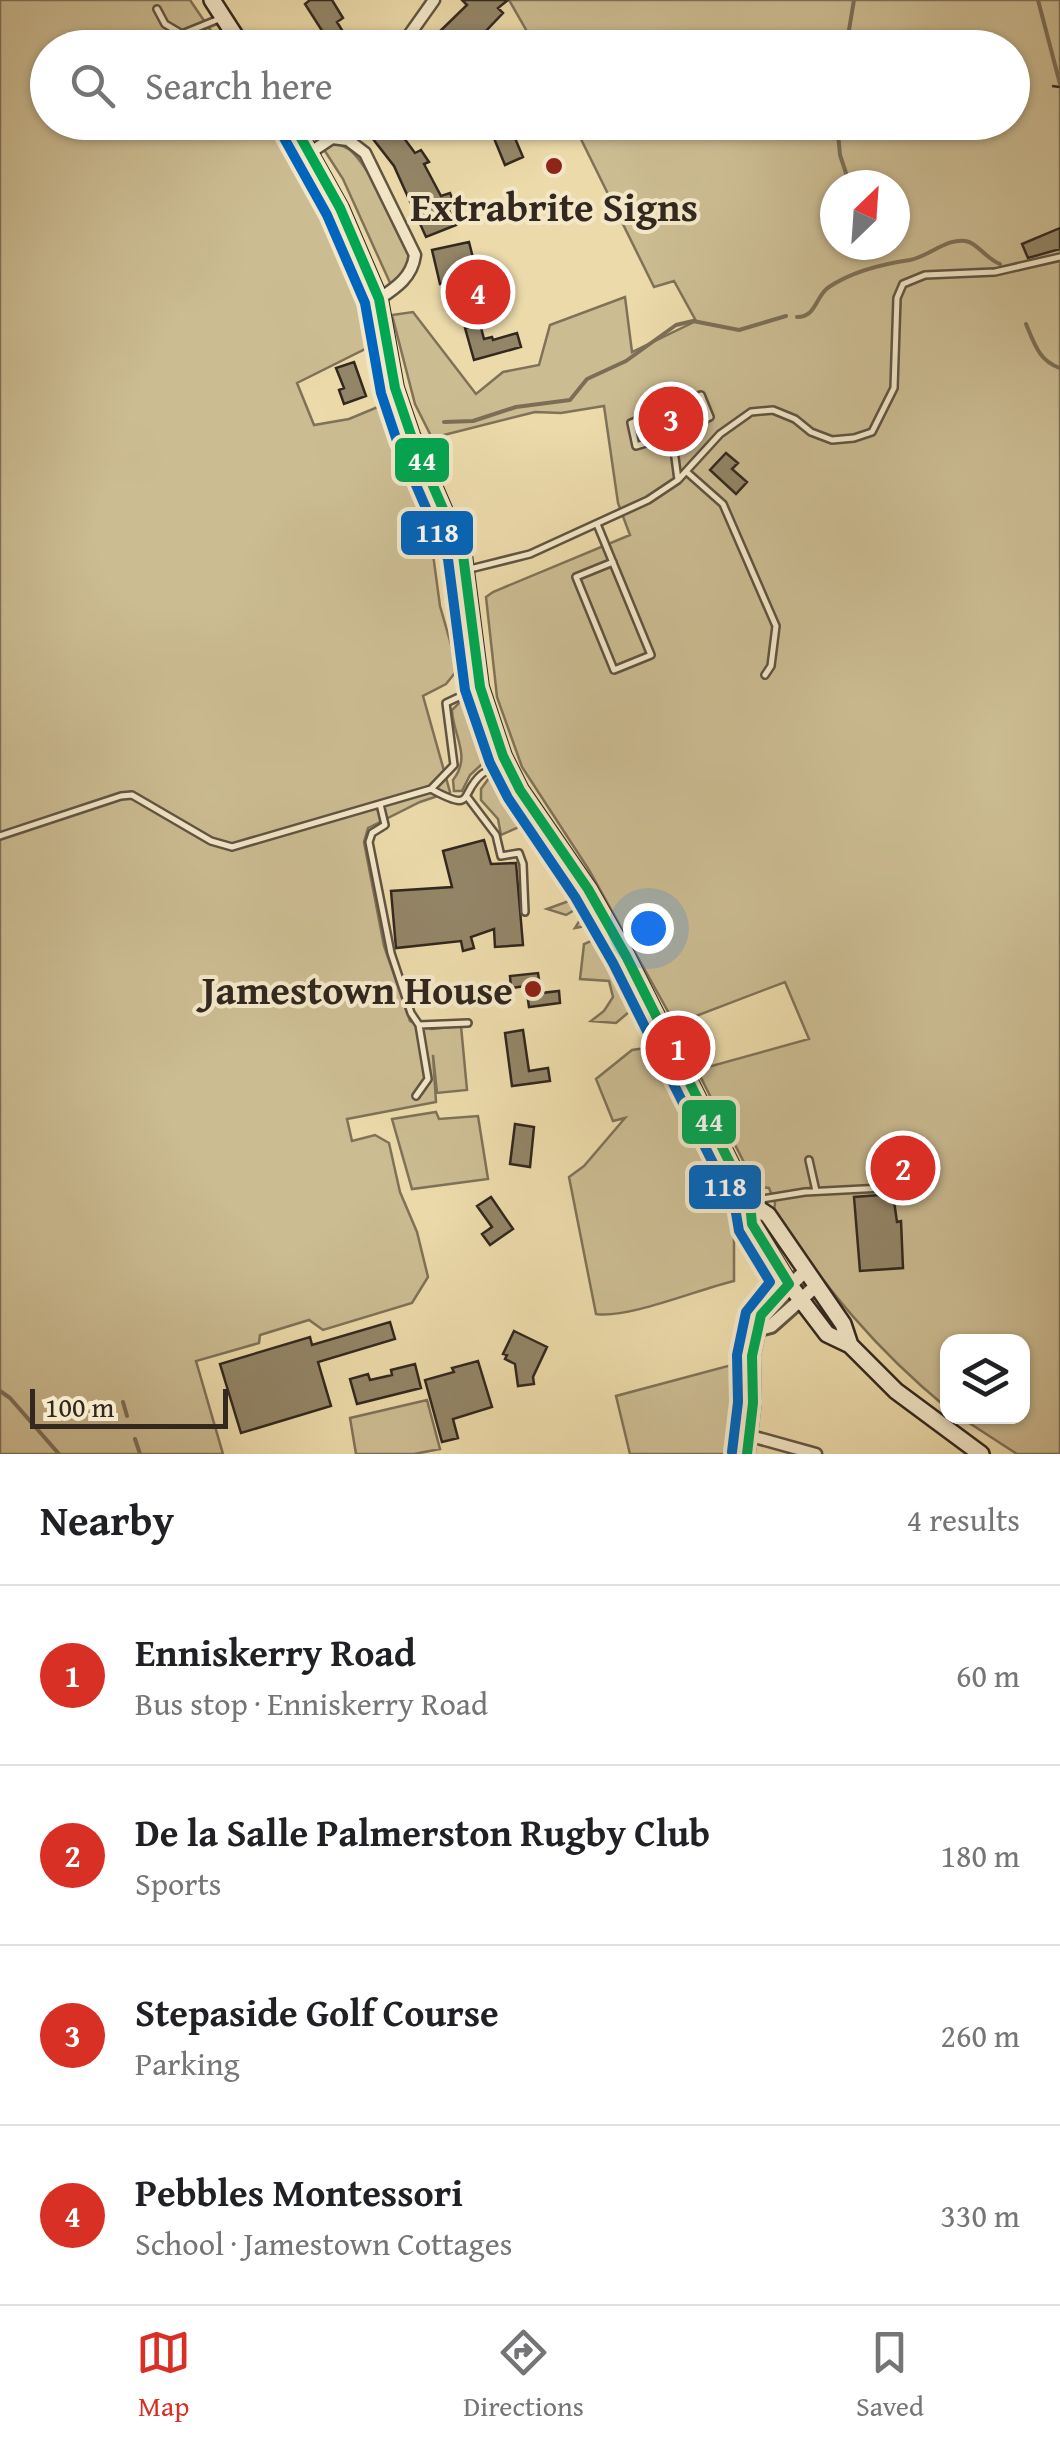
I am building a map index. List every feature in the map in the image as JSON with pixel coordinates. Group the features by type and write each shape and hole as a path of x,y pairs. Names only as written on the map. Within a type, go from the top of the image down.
{"main road":[{"path":"212,0 231,30"},
{"path":"304,140 370,270 380,299 395,388 467,570 480,686 520,790 588,889 626,956 750,1203 752,1224 789,1284 828,1334 850,1345 896,1391 981,1454"},
{"path":"750,1203 768,1215 843,1324 850,1345"}],"street":[{"path":"413,30 434,0"},
{"path":"311,152 329,140"},
{"path":"348,140 365,154 414,255 413,268 380,299"},
{"path":"747,1454 751,1436 752,1356 761,1315 806,1270"},
{"path":"759,1330 771,1326 816,1286"},
{"path":"751,1436 816,1454"}],"lane":[{"path":"157,10 165,24 175,30"},
{"path":"192,30 223,18"},
{"path":"467,570 530,554 648,500 678,480 720,434 752,412 773,410 832,440 872,432 894,388 897,298 904,284 926,274 995,272 1060,257"},
{"path":"700,395 710,418 672,435 639,447 629,426 700,395"},
{"path":"672,435 678,480"},
{"path":"687,472 727,510 776,626 771,666 765,675"},
{"path":"597,524 614,562 651,655 614,670 576,577 614,562"},
{"path":"0,836 132,795 211,841 232,846 431,789 454,765 446,703 480,686"},
{"path":"468,798 482,774 507,763"},
{"path":"431,789 455,800 468,798"},
{"path":"468,798 496,834 501,856 519,853 525,912"},
{"path":"380,804 385,825 372,833 369,842 391,953 411,1013 419,1025 428,1079 416,1096"},
{"path":"419,1025 468,1024"},
{"path":"810,1160 816,1191"},
{"path":"750,1203 816,1191 902,1186"}],"path":[{"path":"1052,86 1060,86"},
{"path":"902,1186 923,1186"}],"shaded area":[{"path":"0,0 190,0 210,30 30,30 30,140 284,140 363,293 377,343 297,383 314,425 349,419 385,404 430,532 440,606 458,669 446,684 423,696 450,792 368,828 364,842 384,946 410,1021 431,1029 461,1026 467,1090 437,1093 433,1055 436,1102 347,1119 352,1141 375,1135 389,1143 400,1192 417,1232 428,1277 412,1303 323,1330 309,1320 260,1335 259,1343 196,1361 223,1454 0,1454"},
{"path":"509,0 1060,0 1060,1454 1017,1454 971,1424 1030,1424 1030,1334 940,1334 940,1402 896,1363 833,1293 774,1213 769,1188 754,1182 697,1070 809,1039 785,982 675,1024 589,870 522,767 497,697 486,597 630,535 618,503 604,406 561,413 535,412 432,438 415,404 392,315 413,312 476,394 503,372 539,365 550,325 625,297 632,352 696,321 674,281 654,287 581,140 1030,140 1030,30 526,30"},
{"path":"336,143 350,150 366,170 403,237 409,265 391,285 343,179 323,148"},
{"path":"476,696 494,753 470,775 462,791 454,791 453,780 461,754 452,710 462,700"},
{"path":"489,778 508,788 528,823 501,835 498,819 481,800 481,789"},
{"path":"577,898 652,1032 629,1012 616,1023 591,1021 613,997 609,981 580,979 584,944 598,938 591,925 575,928 582,917 578,908 566,915 547,909"},
{"path":"659,1046 729,1191 734,1225 734,1281 644,1308 596,1314 569,1177 584,1166 625,1118 613,1121 596,1079 632,1050"},
{"path":"436,1112 439,1119 478,1116 488,1179 412,1189 392,1119"},
{"path":"739,1363 741,1409 734,1454 630,1454 616,1396"},
{"path":"427,1400 440,1449 414,1454 356,1454 350,1418"}],"building":[{"path":"310,0 332,0 343,18 337,22 342,30 322,30 305,4"},
{"path":"462,0 508,0 498,8 503,13 487,30 441,30 467,5"},
{"path":"374,140 405,140 415,153 421,150 441,196 450,193 455,205 448,208 456,225 426,237 394,166"},
{"path":"495,140 516,140 523,157 505,165"},
{"path":"1060,228 1060,249 1028,258 1022,244"},
{"path":"469,242 473,258 465,260 469,276 440,284 432,250"},
{"path":"467,280 494,286 496,307 462,300"},
{"path":"480,324 484,339 517,333 521,347 474,360 465,328"},
{"path":"354,362 366,396 344,404 339,390 344,388 336,368"},
{"path":"726,453 738,463 732,469 747,482 736,494 710,470"},
{"path":"484,840 491,864 516,863 523,945 495,947 494,929 471,937 474,948 463,951 461,941 396,948 391,891 452,887 443,851"},
{"name":"Jamestown House","path":"538,973 541,993 559,991 560,1003 529,1007 526,986 511,988 510,976"},
{"path":"523,1030 529,1071 548,1068 550,1081 512,1086 505,1033"},
{"path":"515,1124 534,1127 530,1167 510,1164"},
{"path":"893,1194 897,1222 901,1221 903,1268 860,1271 854,1197"},
{"path":"491,1197 513,1229 490,1245 482,1234 492,1227 477,1206"},
{"path":"390,1322 395,1339 318,1362 331,1406 241,1433 220,1364 310,1337 312,1345"},
{"path":"514,1331 547,1347 533,1377 534,1384 518,1386 515,1364 503,1354"},
{"path":"478,1361 492,1407 453,1419 458,1438 442,1442 425,1380"},
{"path":"415,1364 421,1388 357,1404 350,1379 368,1374 370,1380 392,1375 391,1370"}],"waterway":[{"path":"849,30 854,0"},
{"path":"1038,0 1060,84"},
{"path":"839,140 845,170"},
{"path":"797,317 808,314 824,291 848,277 917,258 954,241 972,244 1000,264"},
{"path":"444,422 473,421 516,407 570,400 587,379 626,361 676,325 693,321 739,330 786,316"},
{"path":"1026,324 1042,356 1060,368"},
{"path":"0,1391 59,1454"},
{"path":"123,1402 127,1416"},
{"path":"135,1439 140,1454"}],"transit line":[{"name":"118","path":"285,140 327,215 365,303 381,393 397,441 448,559 465,690 490,763 508,798 575,897 613,963 735,1207 739,1231 770,1282 746,1312 737,1355 738,1402 732,1452"},
{"name":"44","path":"302,140 340,208 379,299 395,388 463,555 480,687 503,756 520,790 588,889 626,956 750,1203 752,1224 789,1284 761,1315 752,1356 753,1403 747,1454"}],"place":[{"name":"Extrabrite Signs","path":"554,166"},
{"name":"Pebbles Montessori","path":"478,292"},
{"name":"Stepaside Golf Course","path":"671,419"},
{"name":"Jamestown House","path":"533,989"},
{"name":"Enniskerry Road","path":"678,1048"},
{"name":"De la Salle Palmerston Rugby Club","path":"903,1168"}]}
